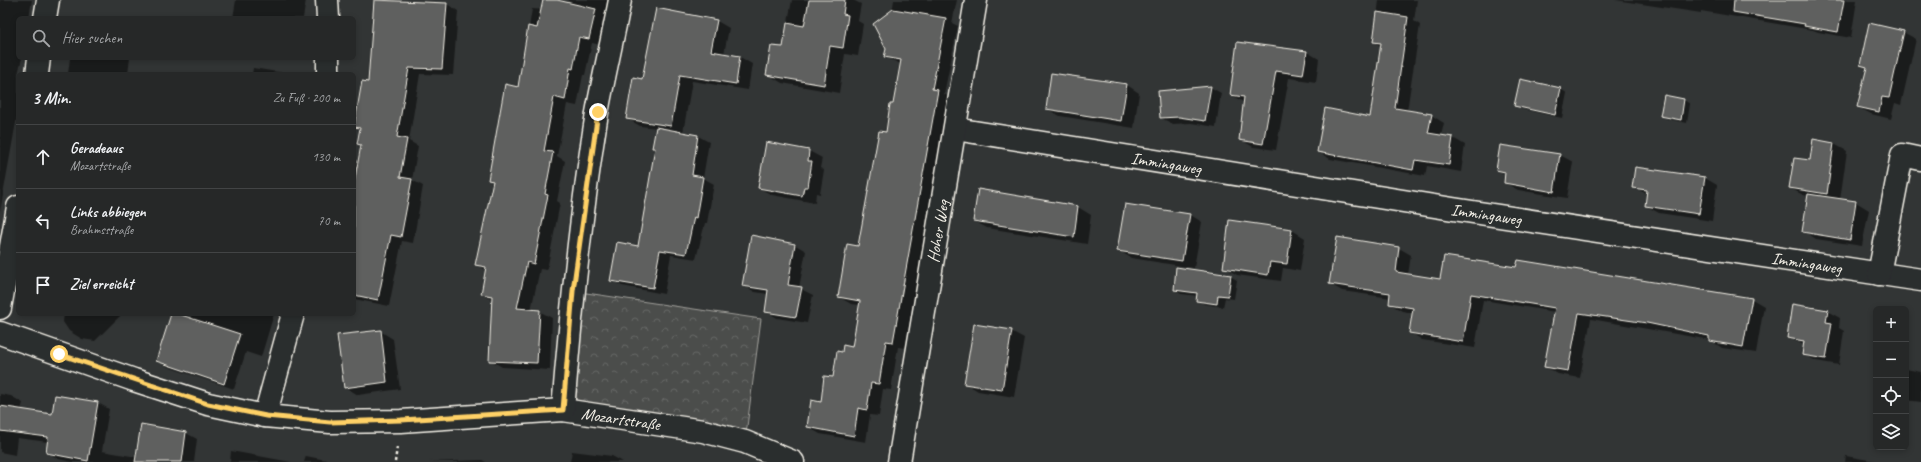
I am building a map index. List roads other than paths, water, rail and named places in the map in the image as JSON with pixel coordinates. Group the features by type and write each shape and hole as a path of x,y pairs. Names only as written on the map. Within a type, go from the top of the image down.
{"street":[{"path":"45,16 48,0"},
{"path":"327,0 328,16"},
{"path":"563,410 573,291 584,201 598,112 620,0"},
{"name":"Hoher Weg","path":"899,462 976,0"},
{"path":"37,72 39,60"},
{"path":"328,60 328,72"},
{"name":"Immingaweg","path":"955,129 1453,209 1921,280"},
{"path":"1879,274 1902,155 1921,159"},
{"path":"0,308 16,218"},
{"path":"266,416 292,316"},
{"name":"Mozartstraße","path":"0,333 208,404 266,416 330,422 393,421 563,410 703,431 745,442 793,462"}]}
